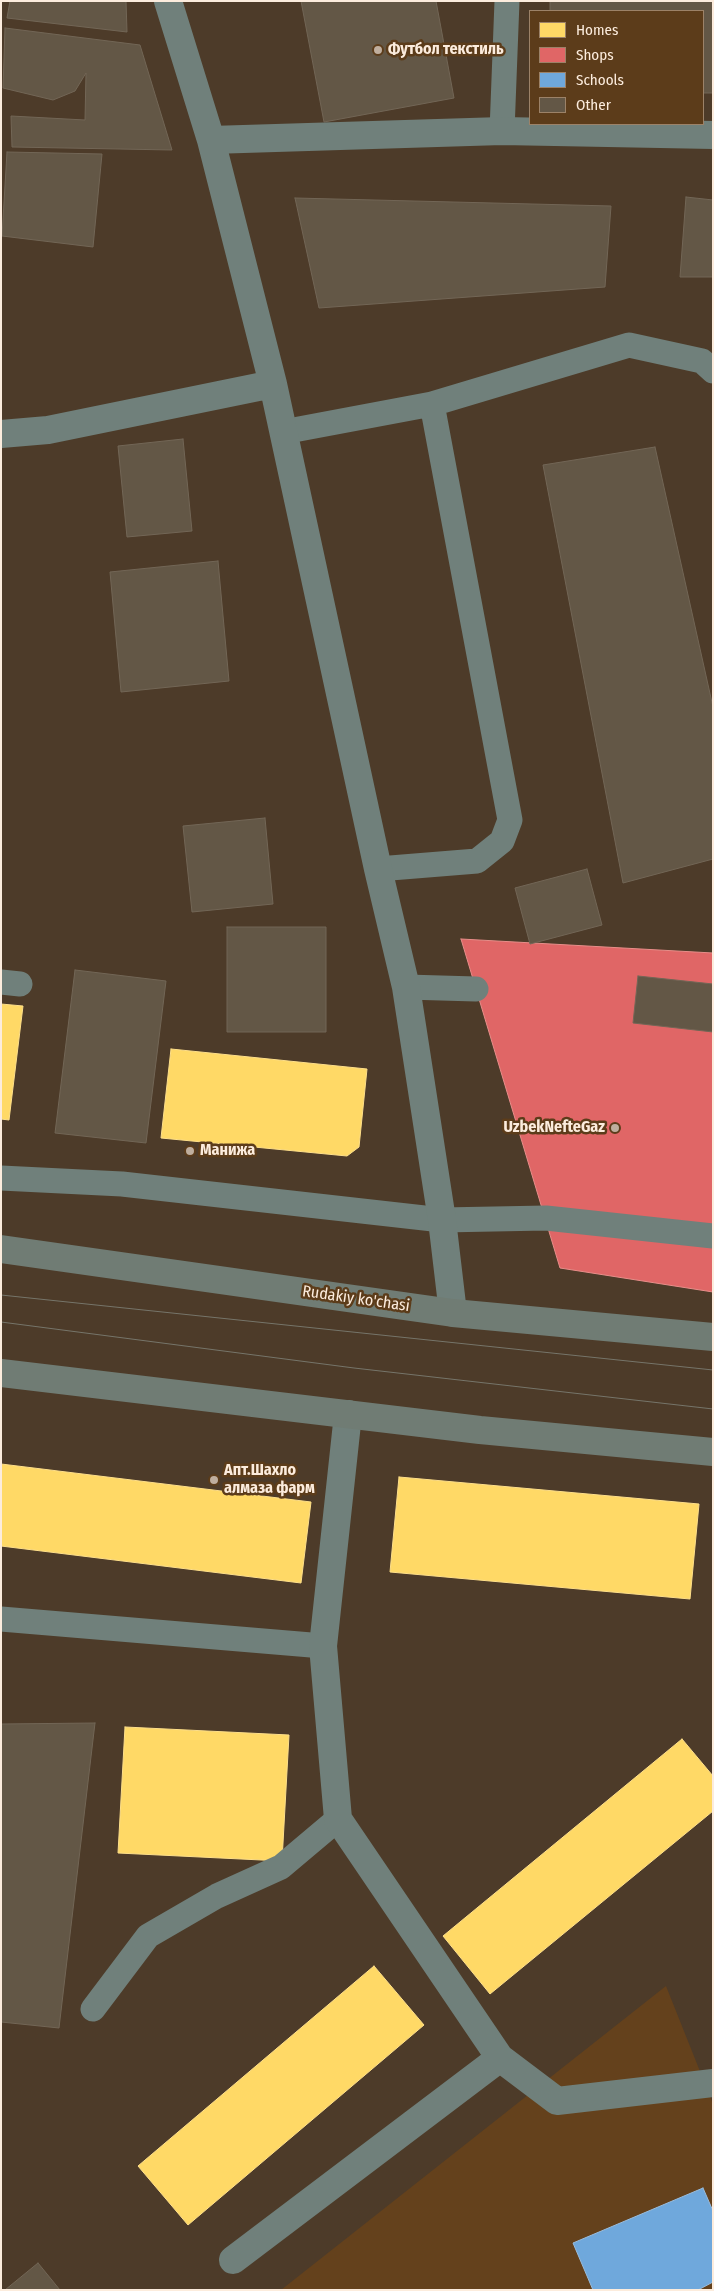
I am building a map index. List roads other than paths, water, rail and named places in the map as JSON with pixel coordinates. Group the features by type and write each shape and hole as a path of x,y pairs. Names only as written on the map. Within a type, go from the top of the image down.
{"main road":[{"name":"Rudakiy ko'chasi","path":"1,1249 454,1313 713,1337"},
{"path":"1,1373 480,1430 713,1452"}],"street":[{"path":"168,1 211,140 273,384 378,870 406,987 442,1220 454,1313"},
{"path":"211,140 502,131 713,135"},
{"path":"1,434 48,430 273,384"},
{"path":"348,1414 323,1646 338,1819 500,2058 558,2101 713,2082"},
{"path":"233,2260 500,2058"}],"lane":[{"path":"502,131 507,1"},
{"path":"283,432 432,404 629,345 702,361 713,371"},
{"path":"378,870 477,861 502,841 510,820 432,404"},
{"path":"406,987 476,989"},
{"path":"1,1178 122,1184 442,1220 546,1218 713,1236"},
{"path":"1,1619 323,1646"},
{"path":"93,2009 148,1936 217,1896 281,1867 338,1819"}],"tram line":[{"path":"1,1295 713,1370"},
{"path":"1,1322 354,1368 713,1409"}],"place":[{"name":"Футбол текстиль","path":"378,50"},
{"name":"UzbekNefteGaz","path":"615,1128"},
{"name":"Манижа","path":"190,1151"},
{"name":"Апт.Шахло алмаза фарм","path":"214,1480"}]}
